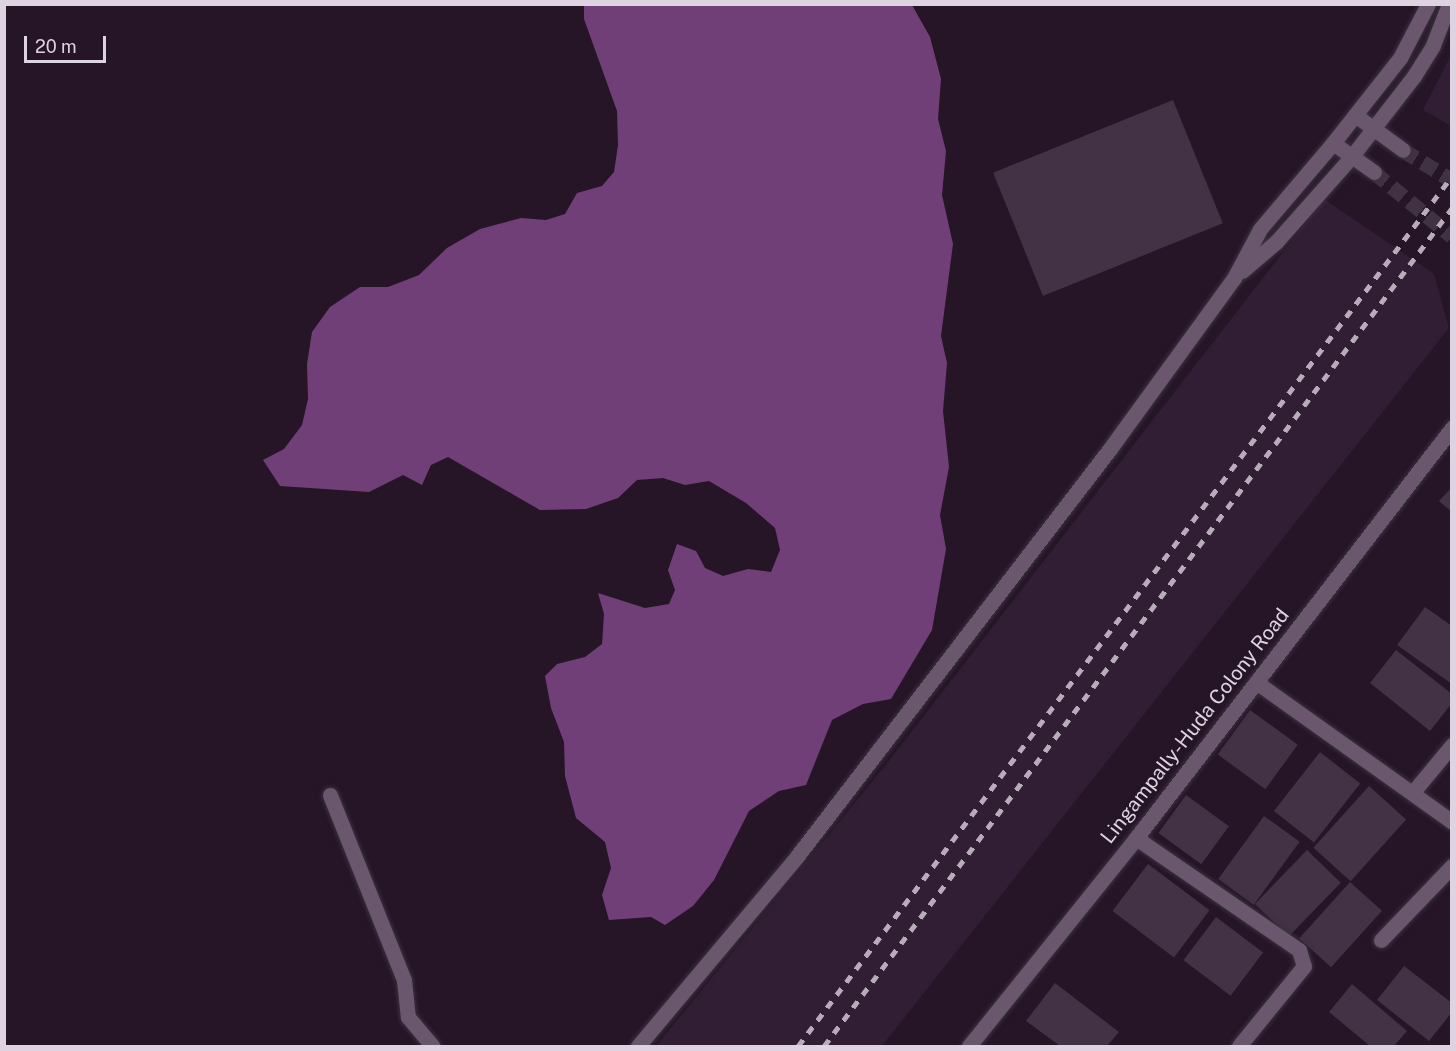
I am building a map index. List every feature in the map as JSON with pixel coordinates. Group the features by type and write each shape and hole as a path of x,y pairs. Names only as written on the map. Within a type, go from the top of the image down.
{"street":[{"path":"638,1047 798,855 1109,450 1234,278 1260,229 1333,143 1400,58 1428,4"},
{"path":"1234,278 1276,242 1375,129 1433,45 1449,4"},
{"path":"1355,115 1402,150"},
{"path":"1333,143 1374,172"},
{"name":"Lingampally-Huda Colony Road","path":"969,1047 1136,838 1452,428"},
{"path":"1256,682 1452,822"},
{"path":"1413,792 1452,745"},
{"path":"330,795 404,980 408,1017 432,1047"},
{"path":"1136,838 1299,951 1304,966 1239,1047"},
{"path":"1381,940 1452,866"}],"shaded area":[{"path":"584,5 912,5 930,37 941,79 938,119 946,151 942,195 953,244 941,336 947,363 943,411 949,467 940,515 946,549 932,630 891,699 863,704 832,720 806,785 779,791 749,811 714,880 693,906 665,925 651,917 609,920 602,895 611,868 605,842 576,818 565,776 564,742 551,708 545,676 557,664 585,657 602,644 604,614 598,593 645,608 669,604 675,590 668,570 677,544 696,551 705,568 723,576 748,569 771,572 780,550 775,528 746,503 709,481 685,485 663,478 637,480 618,498 586,509 540,510 448,457 431,465 422,485 403,475 369,492 280,486 263,460 284,449 302,425 308,399 307,364 312,332 330,307 360,287 388,287 419,275 447,248 480,229 521,218 546,220 565,214 577,193 602,186 614,172 618,145 617,111 584,19"},
{"path":"1451,55 1451,126 1423,110"},
{"path":"1324,199 1434,274 1449,328 882,1046 656,1046 884,767"}],"building":[{"path":"1173,100 1223,223 1043,296 993,173"},
{"path":"1452,487 1452,512 1439,501"},
{"path":"1425,607 1452,626 1452,684 1397,645"},
{"path":"1396,650 1452,694 1452,703 1430,731 1370,683"},
{"path":"1250,710 1298,745 1265,789 1218,754"},
{"path":"1320,752 1360,783 1314,842 1274,811"},
{"path":"1369,786 1406,819 1351,881 1313,848"},
{"path":"1186,795 1229,826 1201,864 1158,833"},
{"path":"1264,816 1300,842 1254,905 1218,879"},
{"path":"1307,850 1341,883 1289,937 1255,904"},
{"path":"1148,864 1209,910 1174,957 1112,911"},
{"path":"1350,882 1382,911 1331,967 1299,938"},
{"path":"1216,917 1263,953 1231,996 1184,960"},
{"path":"1404,966 1452,1003 1452,1012 1429,1041 1377,1000"},
{"path":"1055,983 1119,1032 1107,1046 1060,1046 1026,1021"},
{"path":"1352,984 1407,1031 1394,1046 1370,1046 1329,1012"}],"tunnel":[{"path":"1403,150 1452,180"},
{"path":"1374,172 1452,236"}],"railway":[{"path":"798,1046 1452,176"},
{"path":"824,1046 1452,208"}]}
